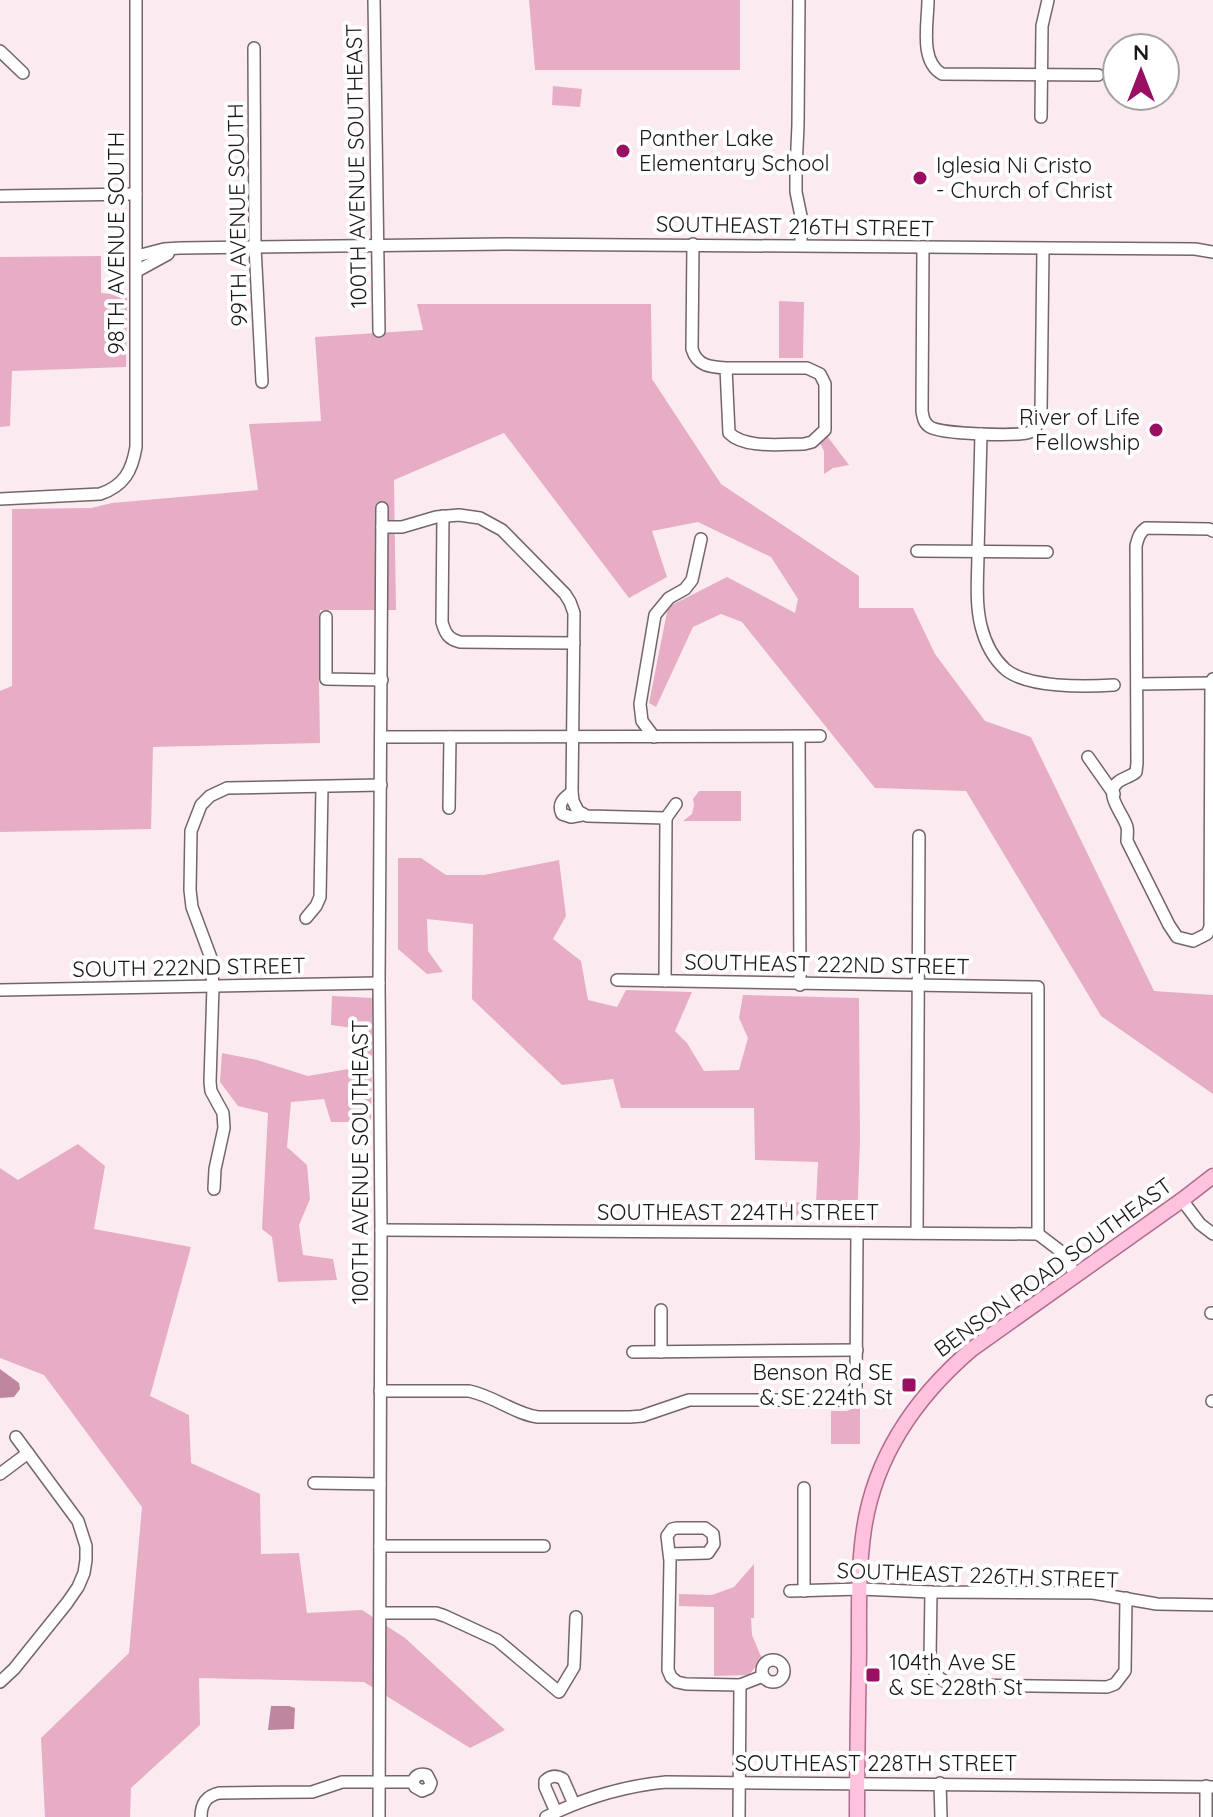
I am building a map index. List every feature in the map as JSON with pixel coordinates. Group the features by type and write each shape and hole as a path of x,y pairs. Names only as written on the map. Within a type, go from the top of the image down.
{"main road":[{"name":"BENSON ROAD SOUTHEAST","path":"857,1817 860,1589 864,1527 870,1500 901,1428 946,1371 972,1349 1213,1176"}],"street":[{"name":"98TH AVENUE SOUTH","path":"0,499 100,494 112,490 121,482 135,458 136,0"},
{"name":"100TH AVENUE SOUTHEAST","path":"374,0 379,331"},
{"path":"799,0 796,192 801,216 801,245"},
{"path":"928,0 929,61 934,70 942,74 1098,75"},
{"path":"1041,117 1042,26 1048,0"},
{"name":"99TH AVENUE SOUTH","path":"254,48 255,247 262,382"},
{"path":"0,51 23,73"},
{"path":"0,196 136,194"},
{"path":"693,244 694,356 706,366 807,368 817,372 825,384 825,430 809,444 737,440 728,428 726,368"},
{"name":"SOUTHEAST 216TH STREET","path":"200,248 693,244 1195,249 1213,252"},
{"path":"923,247 923,420 930,427 946,433 981,434 1023,433 1036,427 1041,411 1043,249"},
{"path":"137,256 164,249 200,248"},
{"path":"137,271 167,254 200,248"},
{"path":"981,434 979,612 989,647 1006,670 1020,678 1048,683 1114,685"},
{"name":"100TH AVENUE SOUTHEAST","path":"379,1817 382,508"},
{"path":"382,527 402,527 459,515 496,525 570,602 574,613 572,792 579,811 666,818"},
{"path":"443,516 442,622 452,640 574,643"},
{"path":"1138,684 1212,681 1210,927 1207,934 1193,941 1177,937 1169,925 1127,841 1126,826 1114,801 1114,787 1117,782 1136,772 1136,546 1141,532 1146,528 1213,531"},
{"path":"654,737 642,721 640,704 655,615 669,598 685,589 692,580 701,539"},
{"path":"917,551 1047,552"},
{"path":"326,617 326,679 382,680"},
{"path":"381,737 820,736"},
{"path":"449,808 450,737"},
{"path":"799,737 800,985"},
{"path":"1088,757 1114,794"},
{"path":"214,1189 224,1128 223,1113 211,1091 210,1082 213,987 210,953 192,907 190,890 191,831 201,805 210,796 227,788 381,785"},
{"path":"306,918 320,897 322,787"},
{"path":"665,981 666,818 676,804"},
{"path":"917,1233 919,836"},
{"name":"SOUTHEAST 222ND STREET","path":"617,980 1038,987 1038,1234"},
{"name":"SOUTH 222ND STREET","path":"0,990 379,983"},
{"path":"1182,1200 1200,1224 1213,1234"},
{"name":"SOUTHEAST 224TH STREET","path":"381,1230 1038,1234"},
{"path":"380,1391 469,1391 525,1414 554,1417 642,1416 689,1400 839,1400 849,1396 856,1386 857,1233"},
{"path":"1038,1234 1059,1250 1076,1275"},
{"path":"661,1310 661,1352"},
{"path":"633,1352 857,1350"},
{"path":"0,1682 14,1669 72,1595 84,1573 86,1560 86,1546 78,1521 16,1437"},
{"path":"0,1474 28,1453"},
{"path":"314,1483 380,1484"},
{"path":"804,1488 804,1591"},
{"path":"380,1546 544,1546"},
{"path":"669,1554 668,1670 671,1677 686,1684 740,1685 763,1676"},
{"name":"SOUTHEAST 226TH STREET","path":"790,1591 860,1589 1093,1593 1157,1604 1213,1605"},
{"path":"931,1592 930,1658 943,1682 954,1685 1107,1687 1115,1684 1125,1671 1126,1598"},
{"path":"381,1613 436,1613 445,1616 497,1640 559,1692 574,1667 576,1617"},
{"path":"739,1817 740,1685"},
{"path":"551,1814 545,1787 549,1777 563,1779 574,1804"},
{"path":"201,1817 207,1798 219,1793 312,1792 337,1783 413,1782"},
{"name":"SOUTHEAST 228TH STREET","path":"551,1814 610,1792 639,1784 666,1782 1210,1786"},
{"path":"940,1783 941,1817"},
{"path":"1206,1817 1210,1786"}],"shaded area":[{"path":"529,0 740,0 740,70 535,70"},
{"path":"553,86 582,89 580,107 552,105"},
{"path":"101,256 101,293 127,295 126,367 12,371 10,426 0,427 0,257"},
{"path":"779,301 804,302 803,358 779,358"},
{"path":"417,304 651,304 652,379 721,484 859,576 859,608 913,608 935,654 985,721 1031,737 1154,991 1213,995 1213,1094 1101,1016 966,791 875,788 742,622 721,614 693,627 656,707 649,703 668,607 727,577 795,613 798,599 771,557 698,522 652,531 667,577 629,598 504,433 394,480 396,610 320,610 320,743 153,747 151,829 0,832 0,691 12,686 12,509 91,508 112,503 258,490 249,424 321,421 315,337 423,330"},
{"path":"827,436 849,465 833,468 824,474 824,451 820,443"},
{"path":"699,791 741,791 741,821 683,821 692,814 693,799"},
{"path":"398,858 421,858 446,875 484,875 559,860 566,916 553,939 581,961 588,1000 617,1007 626,990 692,992 675,1031 687,1043 704,1071 739,1070 748,1038 739,1018 743,995 859,998 857,1219 779,1216 779,1202 816,1203 818,1162 755,1160 754,1108 621,1108 613,1079 562,1085 472,999 473,924 427,919 428,951 443,972 427,974 398,949"},
{"path":"332,996 373,998 371,1122 331,1122 324,1099 291,1102 287,1147 307,1165 310,1199 299,1225 303,1255 333,1259 337,1280 278,1282 272,1237 262,1229 268,1113 238,1106 220,1082 222,1053 308,1076 354,1068 360,1029 331,1025"},
{"path":"78,1144 105,1166 94,1229 191,1247 150,1396 189,1415 191,1463 260,1494 261,1554 299,1553 307,1613 362,1610 405,1638 505,1730 470,1748 364,1682 199,1678 200,1725 131,1788 130,1817 45,1817 41,1738 129,1653 142,1507 44,1375 0,1358 0,1168 18,1180"},
{"path":"0,1369 19,1383 20,1389 14,1397 0,1398"},
{"path":"860,1406 860,1444 831,1444 831,1411 847,1411"},
{"path":"754,1564 752,1635 762,1659 749,1675 714,1676 714,1607 679,1606 679,1594 712,1595 734,1587"},
{"path":"271,1706 295,1708 294,1729 268,1730"}],"place":[{"name":"Panther Lake Elementary School","path":"623,151"},
{"name":"Iglesia Ni Cristo - Church of Christ","path":"920,178"},
{"name":"River of Life Fellowship","path":"1156,430"},
{"name":"Benson Rd SE & SE 224th St","path":"909,1385"},
{"name":"104th Ave SE & SE 228th St","path":"873,1675"}]}
